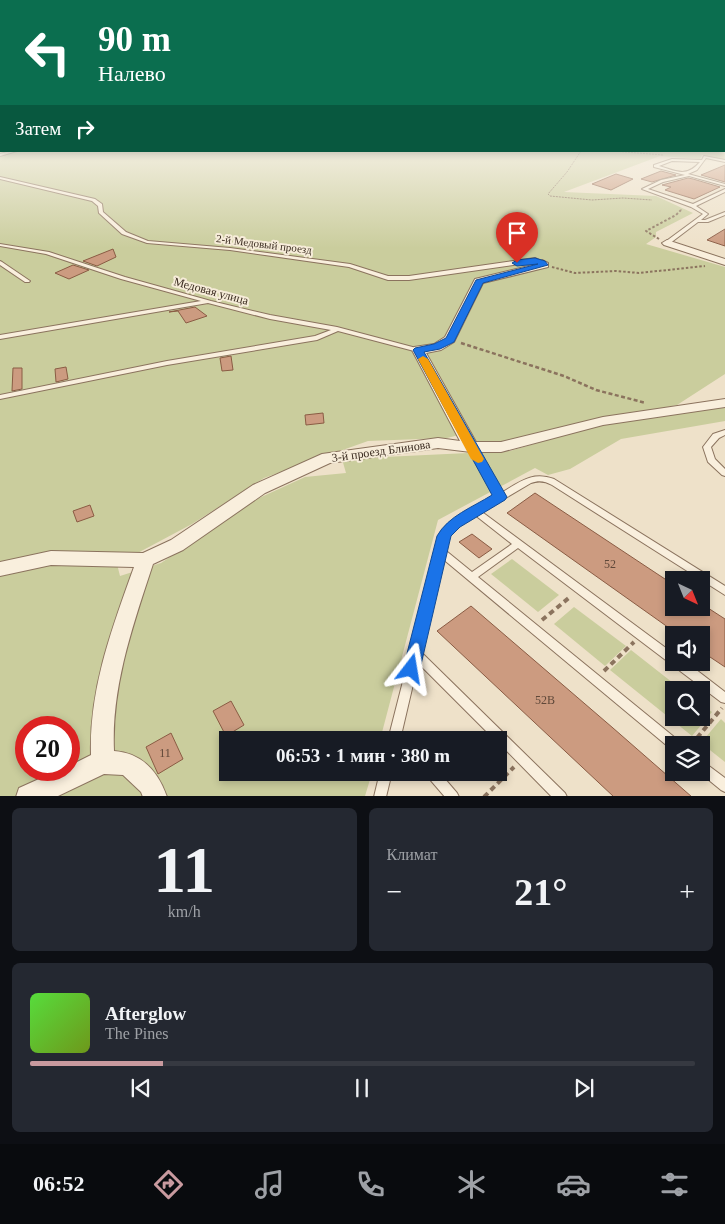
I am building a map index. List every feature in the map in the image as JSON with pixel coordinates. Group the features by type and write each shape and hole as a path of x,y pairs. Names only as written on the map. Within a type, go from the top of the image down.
{"street":[{"path":"667,242 725,262"},
{"path":"470,447 418,350 436,347 450,339 479,281 543,264"},
{"name":"3-й проезд Блинова","path":"0,569 51,558 145,560 177,545 259,489 327,458 438,443 470,447 501,447 604,421 725,403"},
{"path":"102,762 100,740 110,671 145,560"},
{"path":"28,796 67,780 102,762 128,764 151,784 155,796"}],"lane":[{"path":"667,242 706,214 693,206 644,190 674,173"},
{"path":"680,173 725,185"},
{"path":"662,181 690,173"},
{"name":"2-й Медовый проезд","path":"0,178 93,200 100,205 100,212 124,232 147,242 230,249 350,266 388,278 409,278 535,260 543,264"},
{"path":"693,206 725,190"},
{"path":"697,221 706,221 725,213"},
{"name":"Медовая улица","path":"0,244 47,253 122,278 209,302 418,350"},
{"path":"0,263 27,281"},
{"path":"0,337 209,302"},
{"path":"0,397 167,363 317,338 337,330"},
{"path":"725,432 716,436 707,447 711,460 725,473"},
{"path":"470,447 500,497"},
{"path":"398,731 440,551 448,529 528,481 547,478 725,591"},
{"path":"475,512 665,653"},
{"path":"472,577 518,544"},
{"path":"440,551 665,737"},
{"path":"415,653 561,796"},
{"path":"689,671 725,698"},
{"path":"710,774 725,786"},
{"path":"380,796 384,781"},
{"path":"440,781 453,796"}],"path":[{"path":"566,173 548,194 550,196 592,200 623,198 653,200"},
{"path":"667,242 646,231 676,215 682,209"},
{"path":"543,264 575,273 616,271 639,274 710,266"},
{"path":"450,339 564,376 596,390 653,404"},
{"path":"533,628 579,589"},
{"path":"596,680 641,636"},
{"path":"699,736 725,705"},
{"path":"484,796 523,759"}],"green space":[{"path":"0,173 614,173 564,192 656,196 693,213 656,232 656,237 646,244 725,267 725,374 677,405 498,443 478,442 459,435 447,438 368,441 264,478 192,524 117,564 120,576 161,563 257,499 305,477 346,473 342,459 510,451 605,423 725,407 725,421 621,439 570,469 548,475 535,468 438,520 382,731 219,731 219,781 370,781 365,796 0,796"},
{"path":"512,559 559,595 538,612 491,574"},
{"path":"574,607 626,646 605,666 554,624"},
{"path":"631,650 671,681 665,681 665,714 610,670"},
{"path":"721,719 725,723 725,762 710,750 710,736 707,736"},
{"path":"680,726 700,726 692,736"}],"building":[{"path":"656,173 676,175 652,182 641,179"},
{"path":"705,173 725,173 725,182 701,175"},
{"path":"616,174 633,179 611,190 592,184"},
{"path":"688,178 720,187 694,199 665,190 671,187 662,185"},
{"path":"725,229 725,246 707,240"},
{"path":"113,249 116,257 97,266 83,261"},
{"path":"73,265 89,270 69,279 55,273"},
{"path":"195,307 207,316 186,323 178,311 169,312"},
{"path":"231,356 233,370 222,371 220,358"},
{"path":"66,367 68,379 56,382 55,369"},
{"path":"13,368 22,368 22,389 12,391"},
{"path":"323,413 324,423 306,425 305,415"},
{"path":"535,493 665,579 665,616 710,616 710,609 725,619 725,667 710,657 710,626 666,626 507,513"},
{"path":"90,505 94,516 77,522 73,511"},
{"path":"472,534 492,549 479,558 459,542"},
{"path":"471,606 665,773 665,781 674,781 691,796 613,796 437,631"},
{"path":"231,701 244,725 234,731 223,731 213,711"},
{"path":"171,733 183,759 158,774 146,747"}],"slow traffic":[{"path":"423,359 478,459"}],"route":[{"path":"411,669 444,536 455,523 500,497 470,447 418,350 436,347 450,339 479,281 544,265 535,260 517,263"}]}
